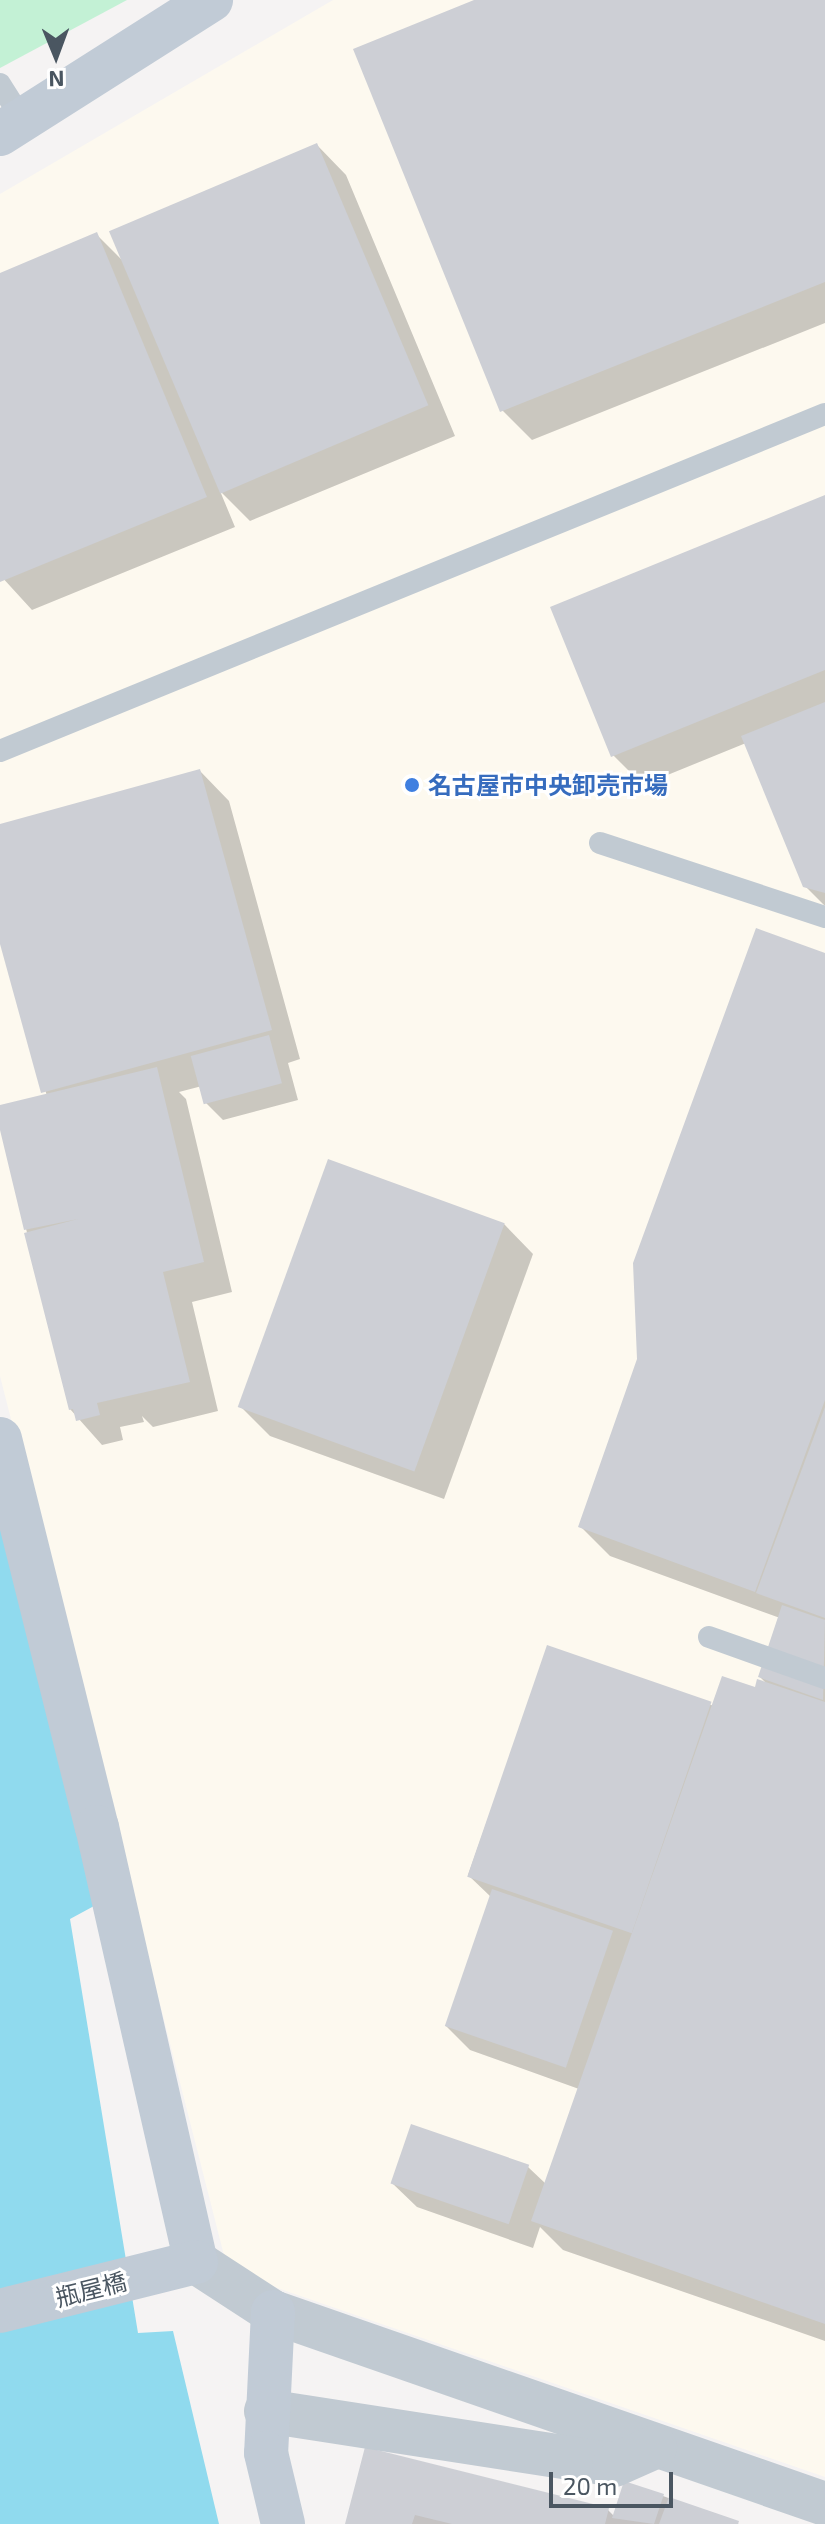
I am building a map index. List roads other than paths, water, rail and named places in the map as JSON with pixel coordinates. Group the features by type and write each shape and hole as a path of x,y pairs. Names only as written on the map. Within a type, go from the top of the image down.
{"street":[{"path":"7,112 211,0"},
{"path":"0,1439 97,1827 189,2264 273,2312 825,2504"},
{"name":"瓶屋橋","path":"0,2311 189,2264"},
{"path":"273,2312 266,2453 283,2524"},
{"path":"266,2411 614,2465 655,2447"}],"lane":[{"path":"0,751 825,414"},
{"path":"600,843 825,917"},
{"path":"709,1637 825,1678"}],"water":[{"path":"0,1478 94,1906 70,1919 138,2333 173,2331 219,2524 0,2524"}],"place":[{"name":"名古屋市中央卸売市場","path":"412,785"}]}
